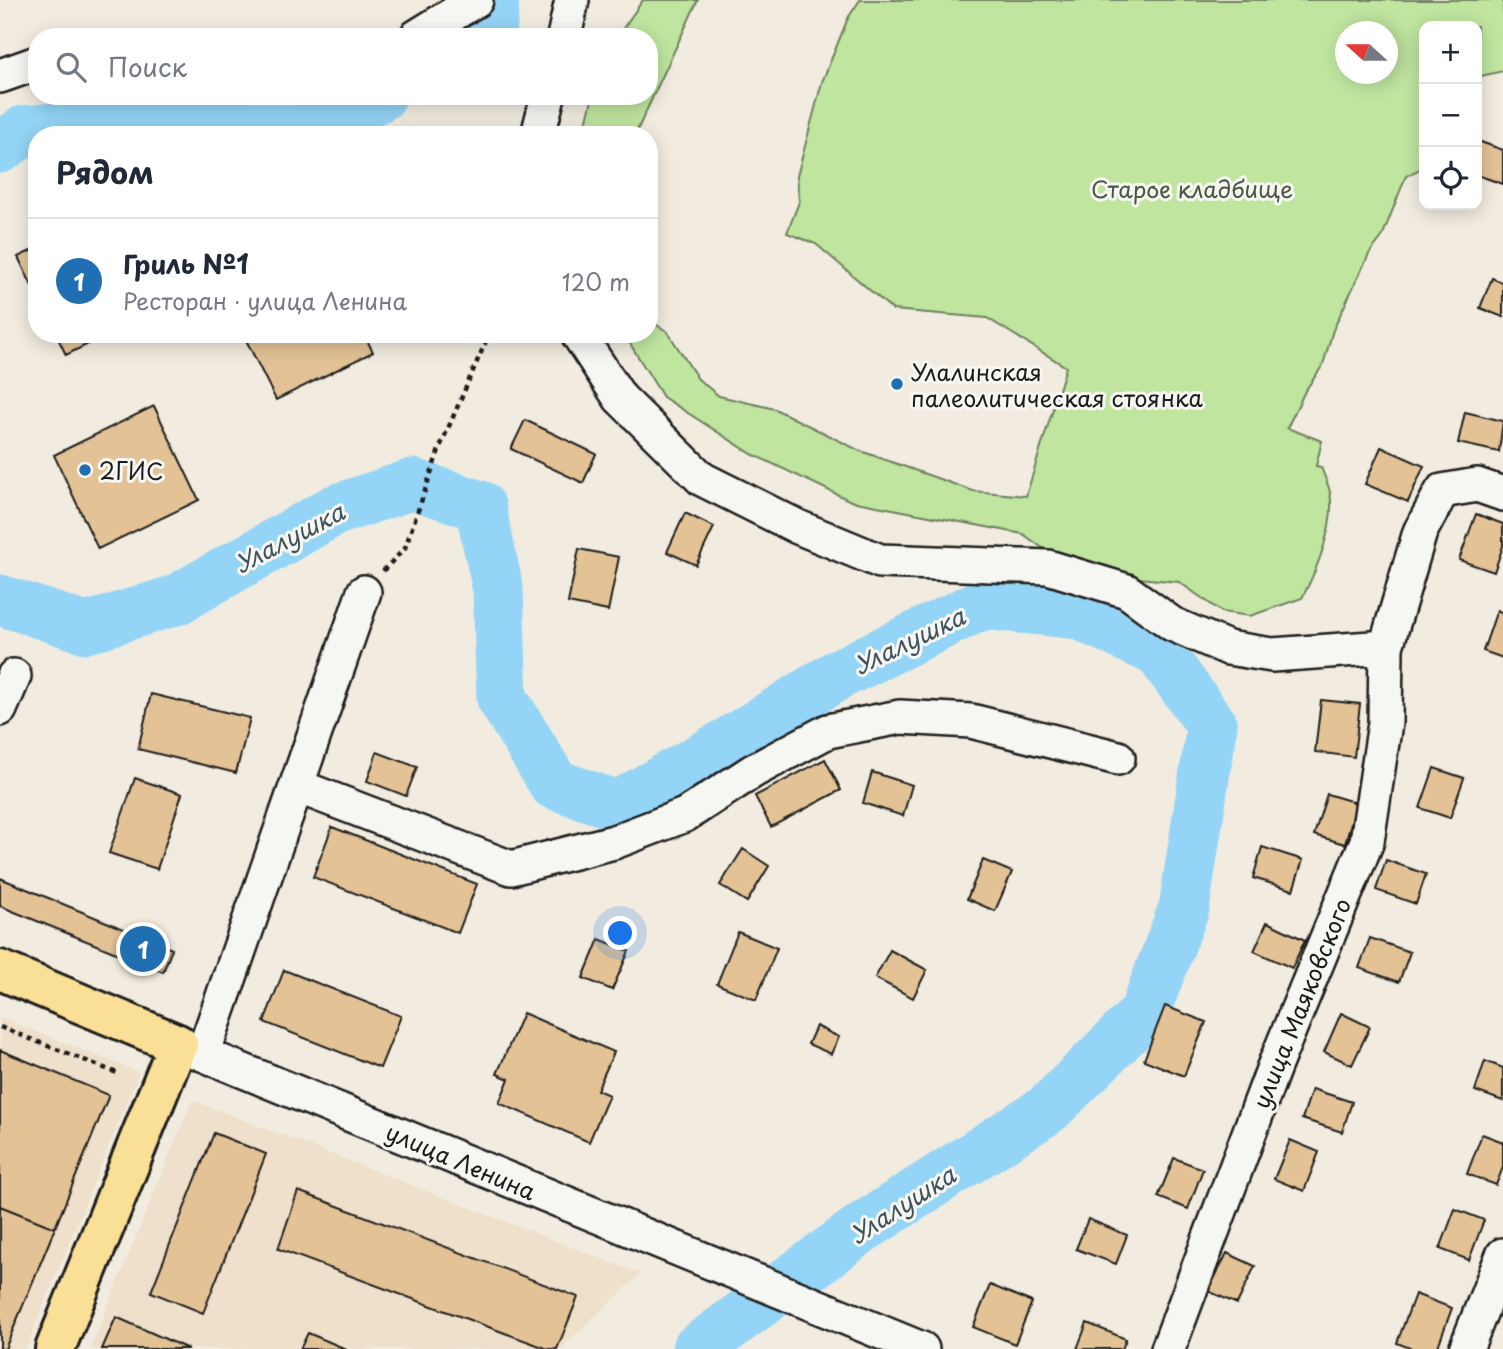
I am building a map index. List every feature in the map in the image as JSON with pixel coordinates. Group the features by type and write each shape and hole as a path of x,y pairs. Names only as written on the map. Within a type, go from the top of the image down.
{"main road":[{"name":"улица Ленина","path":"0,970 191,1049"},
{"path":"55,1349 191,1049"}],"street":[{"path":"431,28 476,0"},
{"path":"566,28 572,0"},
{"path":"0,76 28,67"},
{"path":"540,126 546,105"},
{"path":"584,343 620,398 702,479 798,527 880,561 1048,568 1127,591 1172,624 1228,648 1272,654 1386,647"},
{"name":"улица Маяковского","path":"1167,1349 1274,1067 1367,841 1385,723 1386,647 1420,532 1442,491 1477,485 1503,494"},
{"path":"191,1049 297,786 364,592"},
{"path":"0,709 14,676"},
{"path":"297,786 511,867 614,842 685,815 753,771 828,731 900,717 971,721 1118,758"},
{"name":"улица Ленина","path":"191,1049 922,1349"},
{"path":"1466,1349 1503,1255"}],"path":[{"path":"405,548 440,447 485,343"},
{"path":"0,1027 117,1073"}],"shaded area":[{"path":"0,1017 139,1072 26,1349 0,1349"},
{"path":"192,1100 641,1274 560,1349 90,1349"}],"green space":[{"path":"643,0 698,0 658,86 658,28 623,28"},
{"name":"Старое кладбище","path":"860,0 1503,0 1503,71 1482,76 1482,21 1419,21 1419,170 1406,176 1382,237 1369,254 1333,330 1323,365 1305,391 1287,428 1322,441 1316,466 1321,467 1326,480 1331,505 1324,547 1302,598 1250,616 1222,612 1179,582 1098,574 1068,566 1023,534 851,501 752,454 663,397 630,343 658,343 658,326 667,331 698,379 719,396 775,409 858,450 973,491 1026,496 1066,367 987,318 893,310 816,244 787,233 799,202 797,176 822,82 848,18"},
{"path":"591,105 649,105 639,126 585,126"}],"building":[{"path":"1482,142 1503,150 1503,184 1482,177"},
{"path":"28,252 28,278 18,257"},
{"path":"1492,278 1503,283 1503,317 1480,308"},
{"path":"60,343 91,343 66,355"},
{"path":"248,343 368,343 373,352 276,400"},
{"path":"154,406 199,500 98,549 54,455"},
{"path":"1465,412 1503,421 1499,452 1458,443"},
{"path":"525,420 596,454 583,483 511,449"},
{"path":"1381,447 1424,466 1408,502 1365,484"},
{"path":"685,513 714,527 696,565 667,552"},
{"path":"1476,514 1503,524 1503,546 1494,572 1459,560"},
{"path":"579,549 619,557 608,611 568,603"},
{"path":"1497,610 1503,613 1503,658 1483,651"},
{"path":"151,694 250,718 236,773 138,749"},
{"path":"1321,700 1360,704 1354,757 1315,752"},
{"path":"377,752 417,767 406,796 367,781"},
{"path":"825,759 841,790 771,827 755,796"},
{"path":"1434,768 1464,778 1450,818 1420,808"},
{"path":"872,772 912,785 903,816 863,803"},
{"path":"135,778 182,794 157,869 109,853"},
{"path":"1327,794 1357,803 1345,844 1314,835"},
{"path":"332,827 477,884 458,933 313,877"},
{"path":"1262,847 1303,860 1293,890 1253,878"},
{"path":"743,849 769,866 747,902 720,885"},
{"path":"983,860 1012,872 995,911 967,899"},
{"path":"1386,860 1426,874 1416,904 1376,890"},
{"path":"0,878 172,949 163,972 0,906"},
{"path":"1267,922 1305,940 1292,968 1254,951"},
{"path":"738,932 777,948 756,1000 717,984"},
{"path":"1370,938 1410,952 1399,982 1359,968"},
{"path":"599,939 629,951 612,990 583,978"},
{"path":"890,950 927,970 913,998 875,978"},
{"path":"284,970 401,1016 380,1068 264,1022"},
{"path":"1165,1006 1206,1022 1184,1076 1144,1060"},
{"path":"523,1013 614,1052 597,1090 609,1095 589,1142 499,1103 509,1079 497,1074"},
{"path":"1341,1013 1370,1027 1352,1065 1324,1052"},
{"path":"816,1026 839,1037 831,1054 808,1044"},
{"path":"0,1050 109,1095 55,1228 0,1206"},
{"path":"1485,1061 1503,1068 1503,1101 1475,1091"},
{"path":"1312,1089 1352,1102 1342,1132 1302,1119"},
{"path":"214,1133 266,1154 203,1313 151,1292"},
{"path":"1482,1134 1503,1142 1503,1167 1496,1185 1467,1174"},
{"path":"1290,1140 1319,1152 1304,1191 1274,1179"},
{"path":"1174,1158 1203,1169 1188,1209 1158,1197"},
{"path":"298,1191 578,1297 557,1349 548,1349 278,1249"},
{"path":"0,1206 55,1228 5,1349 0,1349"},
{"path":"1455,1209 1484,1220 1469,1260 1440,1249"},
{"path":"1088,1219 1127,1235 1116,1264 1076,1249"},
{"path":"1227,1253 1255,1266 1237,1304 1208,1291"},
{"path":"990,1285 1032,1302 1015,1344 973,1327"},
{"path":"1415,1294 1452,1308 1437,1349 1412,1349 1397,1343"},
{"path":"116,1317 188,1349 102,1349"},
{"path":"1087,1323 1126,1339 1122,1349 1077,1349"},
{"path":"308,1333 346,1349 300,1349"}],"waterway":[{"name":"Улалушка","path":"487,28 492,24 494,0"},
{"name":"Улалушка","path":"311,126 360,105"},
{"name":"Улалушка","path":"77,126 163,118 247,126"},
{"name":"Улалушка","path":"0,148 28,131"},
{"name":"Улалушка","path":"0,600 86,628 176,600 335,510 413,484 480,506 498,589 502,698 554,784 618,806 731,741 839,674 983,604 1078,614 1159,652 1212,725 1184,908 1144,1014 1048,1109 862,1228 697,1349"}],"place":[{"name":"Улалинская палеолитическая стоянка","path":"897,384"},
{"name":"2ГИС","path":"85,470"},
{"name":"Гриль №1","path":"143,949"}]}
